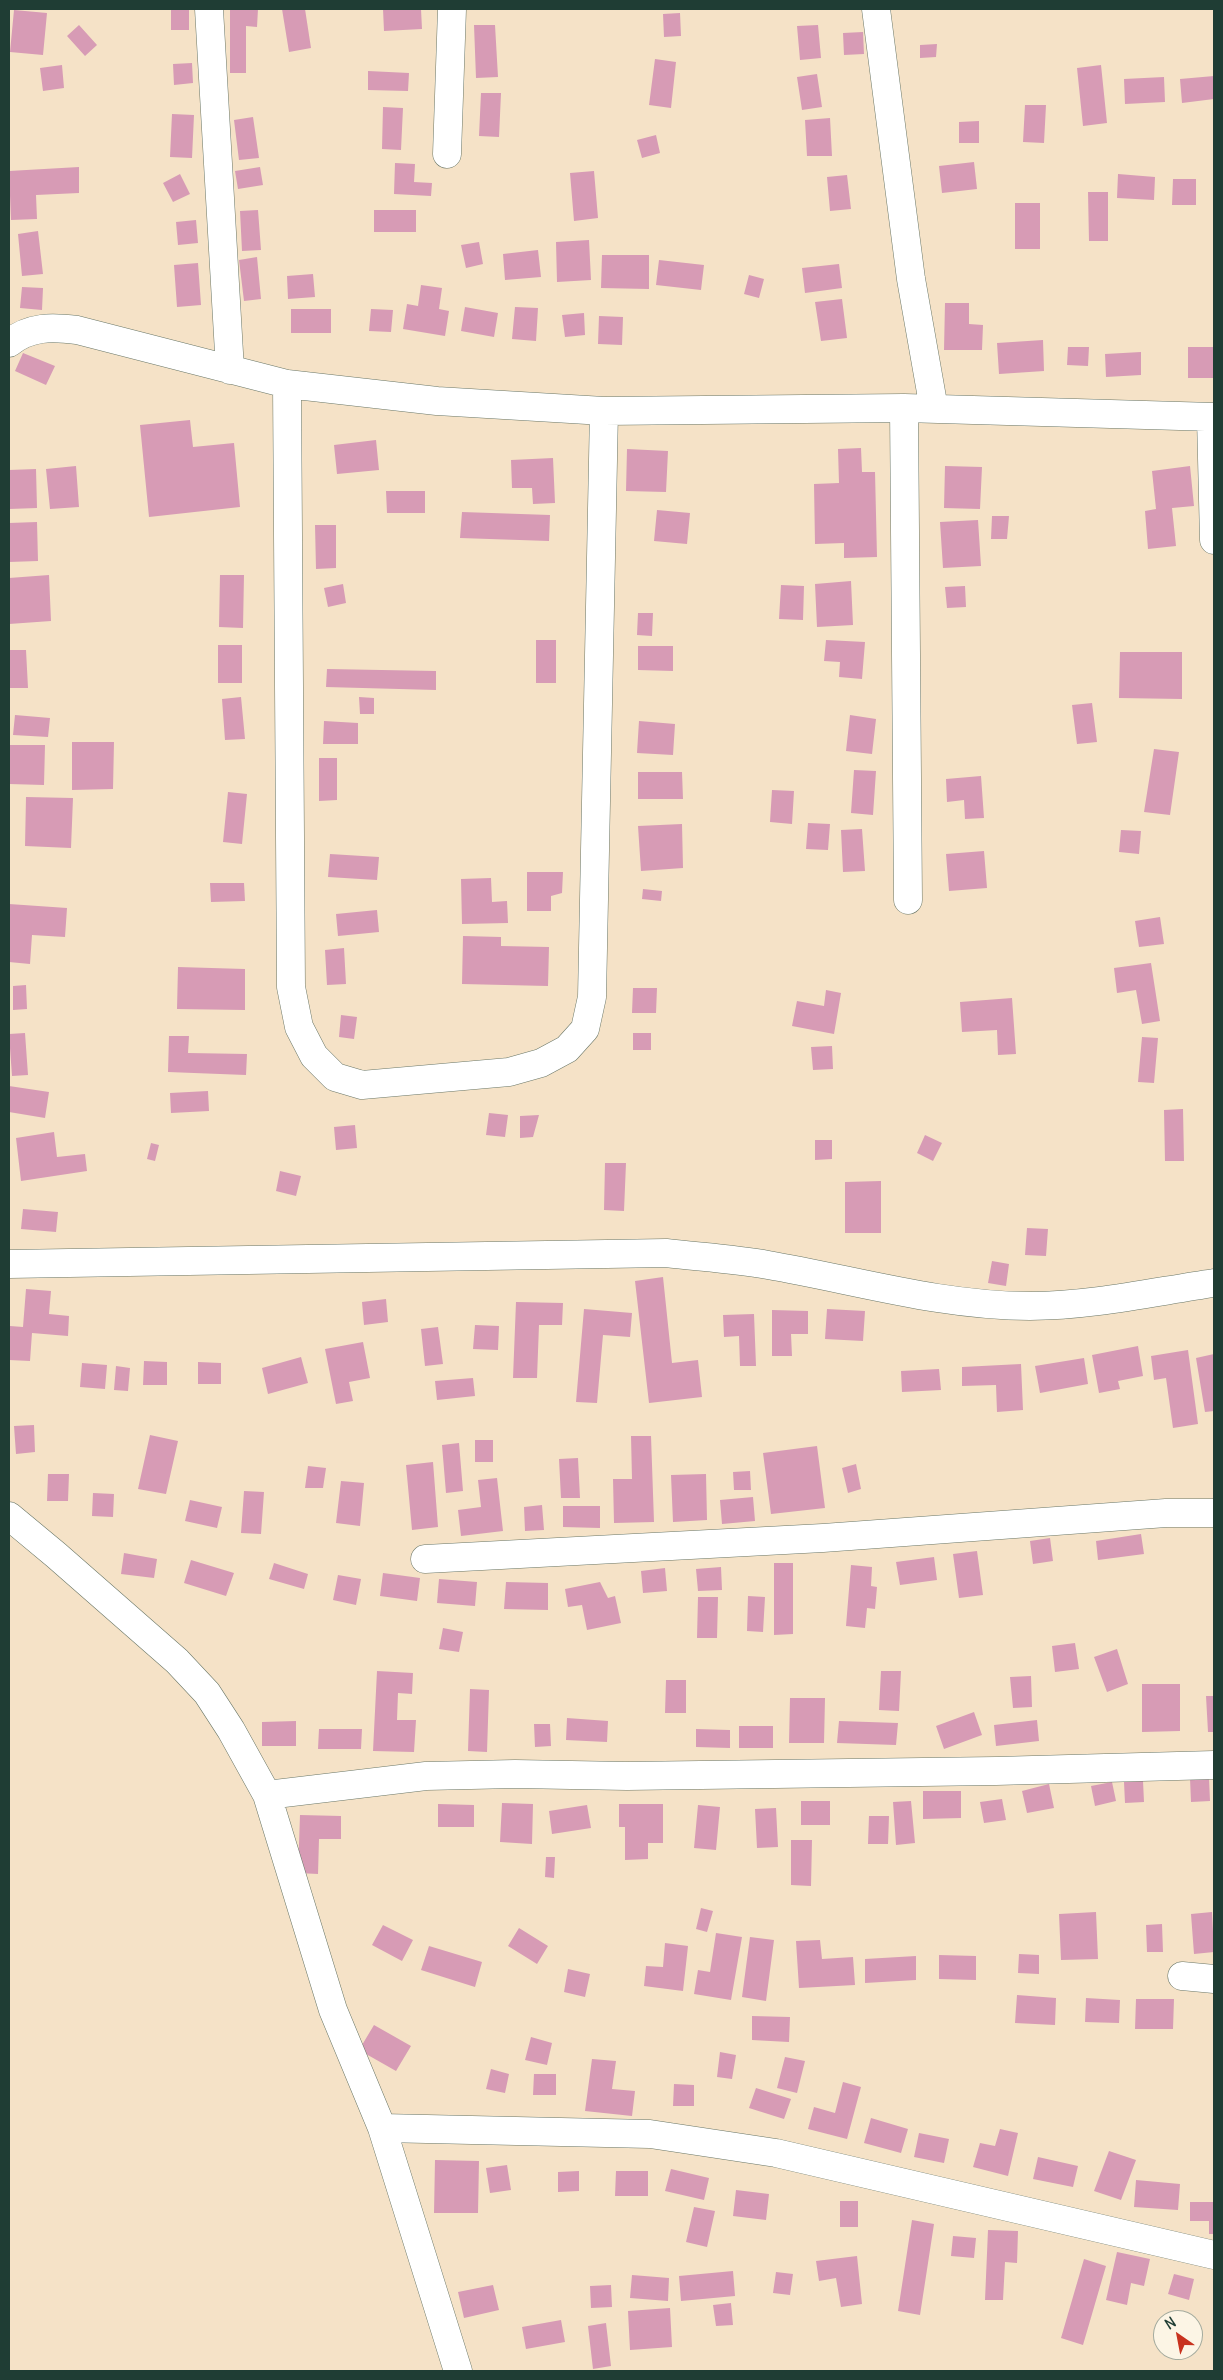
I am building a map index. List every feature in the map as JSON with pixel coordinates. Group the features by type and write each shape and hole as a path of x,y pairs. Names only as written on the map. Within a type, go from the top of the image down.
{"street":[{"path":"209,9 230,370"},
{"path":"447,154 452,9"},
{"path":"876,9 911,279 934,409"},
{"path":"9,340 33,329 53,327 77,330 287,384 437,401 604,411 904,408 1213,417 1214,540"},
{"path":"287,384 291,987 299,1027 314,1056 335,1077 362,1085 509,1072 541,1063 566,1049 585,1029 592,997 604,411"},
{"path":"904,408 908,900"},
{"path":"9,1264 666,1253 767,1265 892,1290 975,1302 1030,1306 1075,1304 1214,1284"},
{"path":"425,1559 823,1538 1166,1513 1214,1513"},
{"path":"9,1516 177,1661 207,1693 231,1730 267,1795 333,2010 382,2128 458,2371"},
{"path":"267,1795 426,1776 996,1772 1214,1764"},
{"path":"1182,1976 1214,1979"},
{"path":"382,2128 650,2134 706,2141 776,2153 1214,2256"}],"building":[{"path":"171,9 189,9 189,30 171,30"},
{"path":"230,9 258,9 257,27 246,26 246,73 230,73"},
{"path":"282,9 305,9 311,48 289,52"},
{"path":"383,9 421,9 422,29 384,31"},
{"path":"14,10 47,13 43,55 10,52"},
{"path":"680,13 681,36 664,37 663,14"},
{"path":"79,25 97,45 85,56 67,36"},
{"path":"474,25 495,25 498,77 476,78"},
{"path":"818,25 821,58 800,60 797,26"},
{"path":"863,32 864,54 844,55 843,33"},
{"path":"937,44 936,57 920,58 920,45"},
{"path":"655,59 676,62 671,108 649,105"},
{"path":"192,63 193,83 174,85 173,64"},
{"path":"62,65 64,88 43,91 40,68"},
{"path":"1101,65 1107,123 1083,126 1077,68"},
{"path":"368,71 409,73 408,91 368,90"},
{"path":"817,74 822,107 802,110 797,77"},
{"path":"1214,76 1214,99 1182,103 1180,79"},
{"path":"1164,77 1165,102 1125,104 1124,79"},
{"path":"481,93 501,93 499,137 479,136"},
{"path":"1025,105 1046,105 1044,143 1023,142"},
{"path":"383,107 403,108 401,150 382,149"},
{"path":"172,114 194,115 192,158 170,157"},
{"path":"253,117 259,158 239,160 234,120"},
{"path":"830,118 832,156 807,156 805,120"},
{"path":"979,121 979,143 959,143 959,122"},
{"path":"656,135 660,153 642,158 637,140"},
{"path":"974,162 977,189 942,193 939,166"},
{"path":"395,163 415,164 414,182 432,183 431,196 394,194"},
{"path":"79,167 79,193 36,195 37,219 11,220 9,171"},
{"path":"260,167 263,185 238,189 235,171"},
{"path":"594,171 598,218 574,221 570,173"},
{"path":"180,174 190,194 173,202 163,183"},
{"path":"1118,174 1155,177 1154,200 1117,198"},
{"path":"847,175 851,209 830,211 827,177"},
{"path":"1173,179 1196,179 1196,205 1172,205"},
{"path":"1088,192 1108,192 1108,241 1089,241"},
{"path":"1015,203 1040,203 1040,249 1015,249"},
{"path":"258,210 261,250 242,251 240,211"},
{"path":"374,210 416,210 416,232 374,232"},
{"path":"196,220 198,243 178,245 176,222"},
{"path":"38,231 43,274 22,276 18,234"},
{"path":"589,240 591,280 557,282 556,242"},
{"path":"479,242 483,264 466,268 461,245"},
{"path":"538,250 541,277 505,280 503,254"},
{"path":"602,255 649,255 649,289 601,288"},
{"path":"257,257 261,299 244,301 239,260"},
{"path":"659,260 704,265 701,290 656,285"},
{"path":"198,263 201,305 177,307 174,265"},
{"path":"839,264 842,288 805,293 802,268"},
{"path":"313,274 315,297 288,299 287,276"},
{"path":"749,275 764,279 759,298 744,294"},
{"path":"421,285 442,288 439,309 449,311 445,336 403,329 407,304 418,306"},
{"path":"22,287 43,288 42,310 20,308"},
{"path":"842,299 847,338 821,341 815,302"},
{"path":"945,303 969,303 969,324 983,325 982,350 944,350"},
{"path":"465,307 498,313 494,337 461,331"},
{"path":"515,307 538,308 536,341 512,339"},
{"path":"291,309 331,309 331,333 291,333"},
{"path":"371,309 393,310 391,332 369,331"},
{"path":"584,313 585,335 565,337 562,315"},
{"path":"599,316 623,317 622,345 598,344"},
{"path":"1043,340 1044,371 999,374 997,343"},
{"path":"1068,347 1089,347 1088,366 1067,365"},
{"path":"1188,347 1214,347 1214,378 1188,378"},
{"path":"1141,352 1141,375 1106,377 1105,354"},
{"path":"23,353 55,366 46,385 15,371"},
{"path":"190,420 193,447 234,443 240,507 149,517 140,425"},
{"path":"376,440 379,470 337,474 334,445"},
{"path":"861,448 862,472 875,472 877,557 844,558 844,543 815,544 814,484 839,483 838,449"},
{"path":"627,449 668,451 666,492 626,491"},
{"path":"553,458 555,503 533,504 532,488 512,488 511,460"},
{"path":"76,466 79,507 50,509 46,469"},
{"path":"945,466 982,467 980,509 944,508"},
{"path":"1190,466 1194,506 1172,508 1176,546 1148,549 1145,511 1156,509 1152,471"},
{"path":"36,469 37,508 9,509 9,470"},
{"path":"386,491 425,491 425,513 387,513"},
{"path":"657,510 690,513 687,544 654,541"},
{"path":"462,512 550,515 549,541 460,538"},
{"path":"992,516 1009,516 1007,539 991,539"},
{"path":"978,520 981,566 943,568 940,522"},
{"path":"37,522 38,561 9,562 9,523"},
{"path":"315,525 336,525 336,568 316,569"},
{"path":"49,575 51,621 9,624 9,578"},
{"path":"220,575 244,575 243,628 219,627"},
{"path":"851,581 853,625 817,627 815,584"},
{"path":"343,584 346,603 328,607 324,588"},
{"path":"781,585 804,586 803,620 779,619"},
{"path":"965,586 966,607 947,608 945,587"},
{"path":"638,613 653,613 652,636 637,635"},
{"path":"536,640 556,640 556,683 536,683"},
{"path":"826,640 865,642 862,679 839,677 840,662 824,661"},
{"path":"218,645 242,645 242,683 218,683"},
{"path":"638,646 673,646 673,671 638,670"},
{"path":"9,650 26,650 28,688 9,688"},
{"path":"1120,652 1182,652 1182,699 1119,698"},
{"path":"327,669 436,671 436,690 326,687"},
{"path":"241,697 245,739 225,740 222,699"},
{"path":"359,697 374,698 374,714 360,714"},
{"path":"1092,703 1097,742 1077,744 1072,705"},
{"path":"15,715 50,718 48,737 13,735"},
{"path":"850,715 876,719 872,754 846,751"},
{"path":"324,721 358,723 358,744 323,744"},
{"path":"639,721 675,724 673,755 637,753"},
{"path":"72,742 114,742 113,789 72,790"},
{"path":"9,745 45,745 44,785 9,784"},
{"path":"1154,749 1179,752 1170,815 1144,812"},
{"path":"319,758 337,758 337,800 319,801"},
{"path":"854,770 876,771 873,815 851,813"},
{"path":"638,772 682,772 683,799 638,799"},
{"path":"981,776 984,818 965,819 964,800 947,802 946,779"},
{"path":"772,790 794,791 792,824 770,822"},
{"path":"228,792 247,794 242,844 223,842"},
{"path":"26,797 73,798 71,848 25,846"},
{"path":"808,823 830,824 828,850 806,849"},
{"path":"682,824 683,868 641,871 638,826"},
{"path":"862,829 865,871 843,872 841,830"},
{"path":"1121,830 1141,831 1139,854 1119,852"},
{"path":"984,851 987,888 949,891 946,854"},
{"path":"330,854 379,857 377,880 328,877"},
{"path":"527,872 563,872 562,893 551,896 551,911 527,911"},
{"path":"491,878 492,902 507,901 508,923 462,924 461,879"},
{"path":"210,883 244,883 245,901 211,902"},
{"path":"643,889 662,891 661,901 642,899"},
{"path":"9,904 67,908 65,937 32,935 30,964 9,962"},
{"path":"377,910 379,932 338,936 336,914"},
{"path":"1160,917 1164,944 1139,947 1135,921"},
{"path":"463,936 501,937 501,946 549,947 548,986 462,984"},
{"path":"344,948 346,984 327,985 325,950"},
{"path":"1151,963 1160,1021 1142,1024 1136,990 1117,993 1114,968"},
{"path":"178,967 245,969 245,1010 177,1009"},
{"path":"26,985 27,1009 13,1010 13,986"},
{"path":"633,988 657,988 656,1013 632,1013"},
{"path":"826,990 841,993 834,1034 792,1026 797,1001 824,1006"},
{"path":"1012,998 1016,1054 998,1055 997,1030 962,1032 960,1002"},
{"path":"341,1015 357,1017 354,1039 339,1037"},
{"path":"25,1033 28,1075 12,1076 9,1034"},
{"path":"633,1033 651,1033 651,1050 633,1050"},
{"path":"169,1036 189,1036 188,1053 247,1054 246,1075 168,1072"},
{"path":"1142,1037 1158,1038 1154,1083 1138,1082"},
{"path":"832,1046 833,1069 813,1070 811,1047"},
{"path":"9,1086 49,1092 45,1118 9,1112"},
{"path":"208,1091 209,1111 171,1113 170,1093"},
{"path":"1183,1109 1184,1161 1165,1161 1164,1110"},
{"path":"489,1113 508,1115 505,1137 486,1135"},
{"path":"539,1115 533,1137 520,1138 520,1116"},
{"path":"355,1125 357,1148 336,1150 334,1127"},
{"path":"54,1132 57,1157 85,1154 87,1171 21,1181 16,1138"},
{"path":"925,1135 942,1143 933,1161 917,1153"},
{"path":"815,1140 832,1140 832,1159 815,1160"},
{"path":"151,1143 159,1145 155,1161 147,1159"},
{"path":"605,1163 626,1163 624,1211 604,1210"},
{"path":"280,1171 301,1176 296,1196 276,1191"},
{"path":"881,1181 881,1233 845,1233 845,1182"},
{"path":"23,1209 58,1212 56,1232 21,1229"},
{"path":"1027,1228 1048,1229 1046,1256 1025,1255"},
{"path":"992,1261 1009,1264 1006,1286 988,1283"},
{"path":"663,1277 672,1363 698,1360 702,1397 649,1403 635,1281"},
{"path":"26,1289 51,1291 49,1314 69,1316 68,1336 32,1333 30,1361 9,1360 10,1326 23,1327"},
{"path":"386,1299 388,1322 364,1325 362,1302"},
{"path":"516,1302 563,1303 562,1325 539,1325 537,1378 513,1378"},
{"path":"584,1309 632,1313 630,1337 603,1335 597,1403 576,1402"},
{"path":"827,1309 865,1311 863,1341 825,1339"},
{"path":"772,1310 808,1311 808,1334 791,1334 792,1356 772,1356"},
{"path":"754,1314 756,1366 740,1366 739,1336 724,1337 723,1315"},
{"path":"475,1325 499,1326 498,1350 473,1349"},
{"path":"438,1327 443,1364 425,1366 421,1329"},
{"path":"363,1342 370,1378 349,1382 353,1401 336,1404 325,1349"},
{"path":"1138,1346 1143,1376 1118,1381 1120,1389 1099,1393 1092,1355"},
{"path":"1188,1350 1198,1424 1173,1428 1166,1378 1154,1380 1151,1356"},
{"path":"1214,1354 1214,1411 1205,1412 1196,1358"},
{"path":"301,1357 308,1383 268,1394 262,1368"},
{"path":"1084,1358 1088,1384 1040,1393 1035,1366"},
{"path":"144,1361 167,1362 167,1385 143,1385"},
{"path":"198,1362 221,1363 221,1384 198,1384"},
{"path":"82,1363 107,1365 105,1389 80,1387"},
{"path":"1021,1364 1023,1410 997,1412 996,1385 962,1386 962,1367"},
{"path":"116,1366 130,1368 128,1391 114,1390"},
{"path":"939,1369 941,1390 902,1392 901,1371"},
{"path":"473,1378 475,1396 437,1400 435,1381"},
{"path":"34,1425 35,1452 16,1454 14,1426"},
{"path":"150,1435 178,1441 166,1494 138,1489"},
{"path":"631,1436 651,1436 654,1522 614,1523 613,1479 632,1479"},
{"path":"475,1440 493,1440 493,1462 475,1462"},
{"path":"459,1443 463,1491 446,1493 442,1445"},
{"path":"817,1446 825,1508 771,1514 763,1453"},
{"path":"578,1458 580,1498 561,1498 559,1459"},
{"path":"433,1462 438,1527 412,1530 406,1465"},
{"path":"856,1464 861,1489 848,1493 842,1468"},
{"path":"308,1466 326,1468 323,1488 305,1488"},
{"path":"750,1471 751,1490 734,1490 733,1472"},
{"path":"48,1474 69,1474 68,1501 47,1501"},
{"path":"706,1474 707,1520 673,1522 671,1475"},
{"path":"497,1478 503,1531 461,1536 458,1510 481,1507 478,1480"},
{"path":"341,1481 364,1483 360,1526 336,1523"},
{"path":"244,1491 264,1492 261,1534 241,1533"},
{"path":"93,1493 114,1494 113,1517 92,1516"},
{"path":"753,1497 755,1521 722,1524 720,1500"},
{"path":"190,1500 222,1507 217,1528 185,1521"},
{"path":"542,1505 544,1530 525,1531 524,1507"},
{"path":"563,1506 600,1506 600,1528 563,1527"},
{"path":"1141,1534 1144,1554 1098,1560 1096,1541"},
{"path":"1050,1538 1053,1561 1033,1564 1030,1541"},
{"path":"977,1551 983,1595 959,1598 953,1554"},
{"path":"124,1553 157,1559 154,1578 121,1574"},
{"path":"934,1557 937,1580 900,1585 896,1562"},
{"path":"191,1560 234,1573 226,1596 184,1583"},
{"path":"274,1563 308,1574 304,1589 269,1579"},
{"path":"774,1563 793,1563 793,1634 774,1635"},
{"path":"851,1565 872,1567 871,1586 877,1587 875,1609 867,1608 865,1628 846,1626"},
{"path":"721,1567 722,1590 698,1591 696,1569"},
{"path":"665,1568 667,1591 643,1593 641,1571"},
{"path":"383,1573 420,1578 417,1601 380,1596"},
{"path":"338,1575 361,1579 356,1605 333,1600"},
{"path":"439,1579 477,1582 475,1606 437,1603"},
{"path":"506,1582 548,1583 548,1610 504,1609"},
{"path":"600,1582 608,1598 615,1596 621,1623 587,1630 582,1605 568,1607 565,1589"},
{"path":"748,1596 765,1597 763,1632 747,1631"},
{"path":"698,1597 718,1597 717,1638 697,1638"},
{"path":"443,1628 463,1632 459,1652 439,1649"},
{"path":"1075,1643 1079,1669 1055,1672 1052,1646"},
{"path":"1117,1649 1128,1684 1107,1692 1094,1657"},
{"path":"377,1671 413,1673 412,1694 398,1693 397,1720 416,1720 414,1752 373,1751"},
{"path":"881,1671 901,1671 899,1711 879,1710"},
{"path":"1031,1676 1032,1707 1013,1708 1010,1677"},
{"path":"666,1680 686,1680 686,1713 665,1713"},
{"path":"1142,1684 1180,1684 1180,1731 1142,1732"},
{"path":"470,1689 489,1690 487,1752 468,1751"},
{"path":"1206,1696 1214,1696 1214,1732 1208,1732"},
{"path":"790,1698 825,1698 824,1743 789,1743"},
{"path":"974,1712 982,1735 944,1749 936,1726"},
{"path":"567,1718 608,1721 607,1742 566,1740"},
{"path":"1037,1720 1039,1741 996,1746 994,1725"},
{"path":"296,1721 296,1746 262,1746 262,1722"},
{"path":"839,1721 898,1723 896,1745 837,1743"},
{"path":"534,1724 550,1724 551,1746 535,1747"},
{"path":"739,1726 773,1726 773,1748 739,1748"},
{"path":"319,1729 362,1729 361,1749 318,1749"},
{"path":"696,1729 730,1730 730,1748 696,1747"},
{"path":"1190,1778 1209,1778 1210,1801 1191,1802"},
{"path":"1143,1781 1144,1802 1125,1803 1124,1782"},
{"path":"1112,1782 1116,1801 1095,1806 1091,1786"},
{"path":"1049,1784 1054,1808 1027,1813 1022,1791"},
{"path":"923,1791 961,1791 961,1818 923,1819"},
{"path":"1002,1799 1006,1820 984,1823 980,1802"},
{"path":"801,1801 830,1801 830,1825 801,1825"},
{"path":"911,1801 915,1843 896,1845 893,1802"},
{"path":"502,1803 533,1804 532,1844 500,1842"},
{"path":"438,1804 474,1805 474,1827 438,1827"},
{"path":"619,1804 663,1804 663,1843 648,1843 648,1859 625,1860 625,1827 619,1827"},
{"path":"587,1805 591,1828 552,1834 549,1811"},
{"path":"698,1805 720,1807 716,1850 694,1848"},
{"path":"776,1808 778,1847 757,1848 755,1809"},
{"path":"300,1815 341,1816 341,1839 319,1839 318,1874 298,1873"},
{"path":"869,1816 889,1816 888,1844 868,1844"},
{"path":"791,1840 812,1840 811,1886 791,1885"},
{"path":"546,1857 555,1857 554,1878 545,1877"},
{"path":"701,1908 713,1911 707,1932 696,1929"},
{"path":"1096,1912 1098,1959 1061,1960 1059,1914"},
{"path":"1212,1912 1214,1952 1194,1954 1191,1914"},
{"path":"1162,1924 1163,1952 1147,1952 1146,1925"},
{"path":"383,1925 413,1940 402,1961 372,1945"},
{"path":"519,1928 548,1946 537,1964 508,1946"},
{"path":"716,1933 742,1937 731,2000 694,1994 698,1970 710,1972"},
{"path":"750,1937 774,1940 766,2001 742,1997"},
{"path":"820,1940 822,1959 853,1957 855,1985 799,1988 796,1941"},
{"path":"665,1943 688,1946 683,1991 644,1986 646,1966 663,1967"},
{"path":"429,1946 482,1962 475,1987 421,1970"},
{"path":"1019,1954 1039,1955 1039,1974 1018,1973"},
{"path":"939,1955 976,1956 976,1980 939,1979"},
{"path":"916,1956 916,1980 865,1983 865,1959"},
{"path":"568,1969 590,1974 585,1997 564,1992"},
{"path":"1017,1995 1056,1998 1055,2025 1015,2023"},
{"path":"1086,1998 1120,2000 1119,2023 1085,2022"},
{"path":"1136,1999 1174,1999 1173,2029 1135,2029"},
{"path":"752,2016 790,2017 789,2042 752,2040"},
{"path":"374,2025 411,2046 396,2071 359,2050"},
{"path":"531,2037 552,2043 547,2065 525,2060"},
{"path":"720,2052 736,2055 732,2079 717,2077"},
{"path":"785,2057 805,2061 797,2093 777,2088"},
{"path":"592,2059 616,2061 612,2089 635,2091 632,2116 585,2111"},
{"path":"491,2069 509,2074 505,2093 486,2089"},
{"path":"534,2074 556,2074 556,2095 533,2095"},
{"path":"843,2082 861,2087 847,2139 808,2129 814,2107 835,2113"},
{"path":"674,2084 694,2085 694,2106 673,2106"},
{"path":"756,2088 791,2099 784,2119 749,2108"},
{"path":"871,2118 908,2129 901,2153 864,2143"},
{"path":"1000,2129 1018,2133 1008,2176 973,2167 980,2143 995,2146"},
{"path":"919,2133 949,2139 944,2163 914,2157"},
{"path":"1109,2151 1136,2160 1121,2200 1094,2191"},
{"path":"1038,2157 1078,2166 1073,2187 1033,2179"},
{"path":"435,2160 479,2161 478,2213 434,2213"},
{"path":"507,2165 511,2190 490,2193 486,2168"},
{"path":"671,2169 709,2178 704,2200 665,2191"},
{"path":"579,2171 579,2191 558,2192 558,2172"},
{"path":"616,2171 648,2171 648,2196 615,2196"},
{"path":"1136,2180 1180,2184 1178,2210 1134,2207"},
{"path":"736,2190 769,2194 766,2220 733,2216"},
{"path":"840,2201 858,2201 858,2227 840,2227"},
{"path":"1190,2202 1214,2202 1214,2234 1209,2234 1209,2221 1190,2221"},
{"path":"694,2207 715,2211 707,2247 686,2242"},
{"path":"912,2220 934,2224 920,2315 898,2311"},
{"path":"988,2230 1018,2231 1017,2263 1005,2262 1003,2300 985,2300"},
{"path":"953,2236 976,2238 974,2258 951,2256"},
{"path":"1117,2252 1150,2259 1144,2286 1131,2283 1127,2305 1106,2300"},
{"path":"857,2256 862,2304 841,2307 836,2278 819,2281 816,2261"},
{"path":"1084,2259 1106,2266 1083,2345 1061,2338"},
{"path":"733,2271 735,2296 681,2301 679,2276"},
{"path":"776,2272 793,2274 790,2295 773,2293"},
{"path":"1174,2274 1194,2279 1189,2300 1168,2294"},
{"path":"632,2275 669,2278 668,2301 630,2298"},
{"path":"493,2285 499,2310 464,2318 458,2292"},
{"path":"611,2285 612,2307 591,2308 590,2286"},
{"path":"731,2303 733,2325 716,2326 713,2305"},
{"path":"670,2308 672,2347 630,2350 628,2311"},
{"path":"561,2320 565,2342 526,2349 522,2327"},
{"path":"606,2323 611,2366 593,2369 588,2326"}]}
